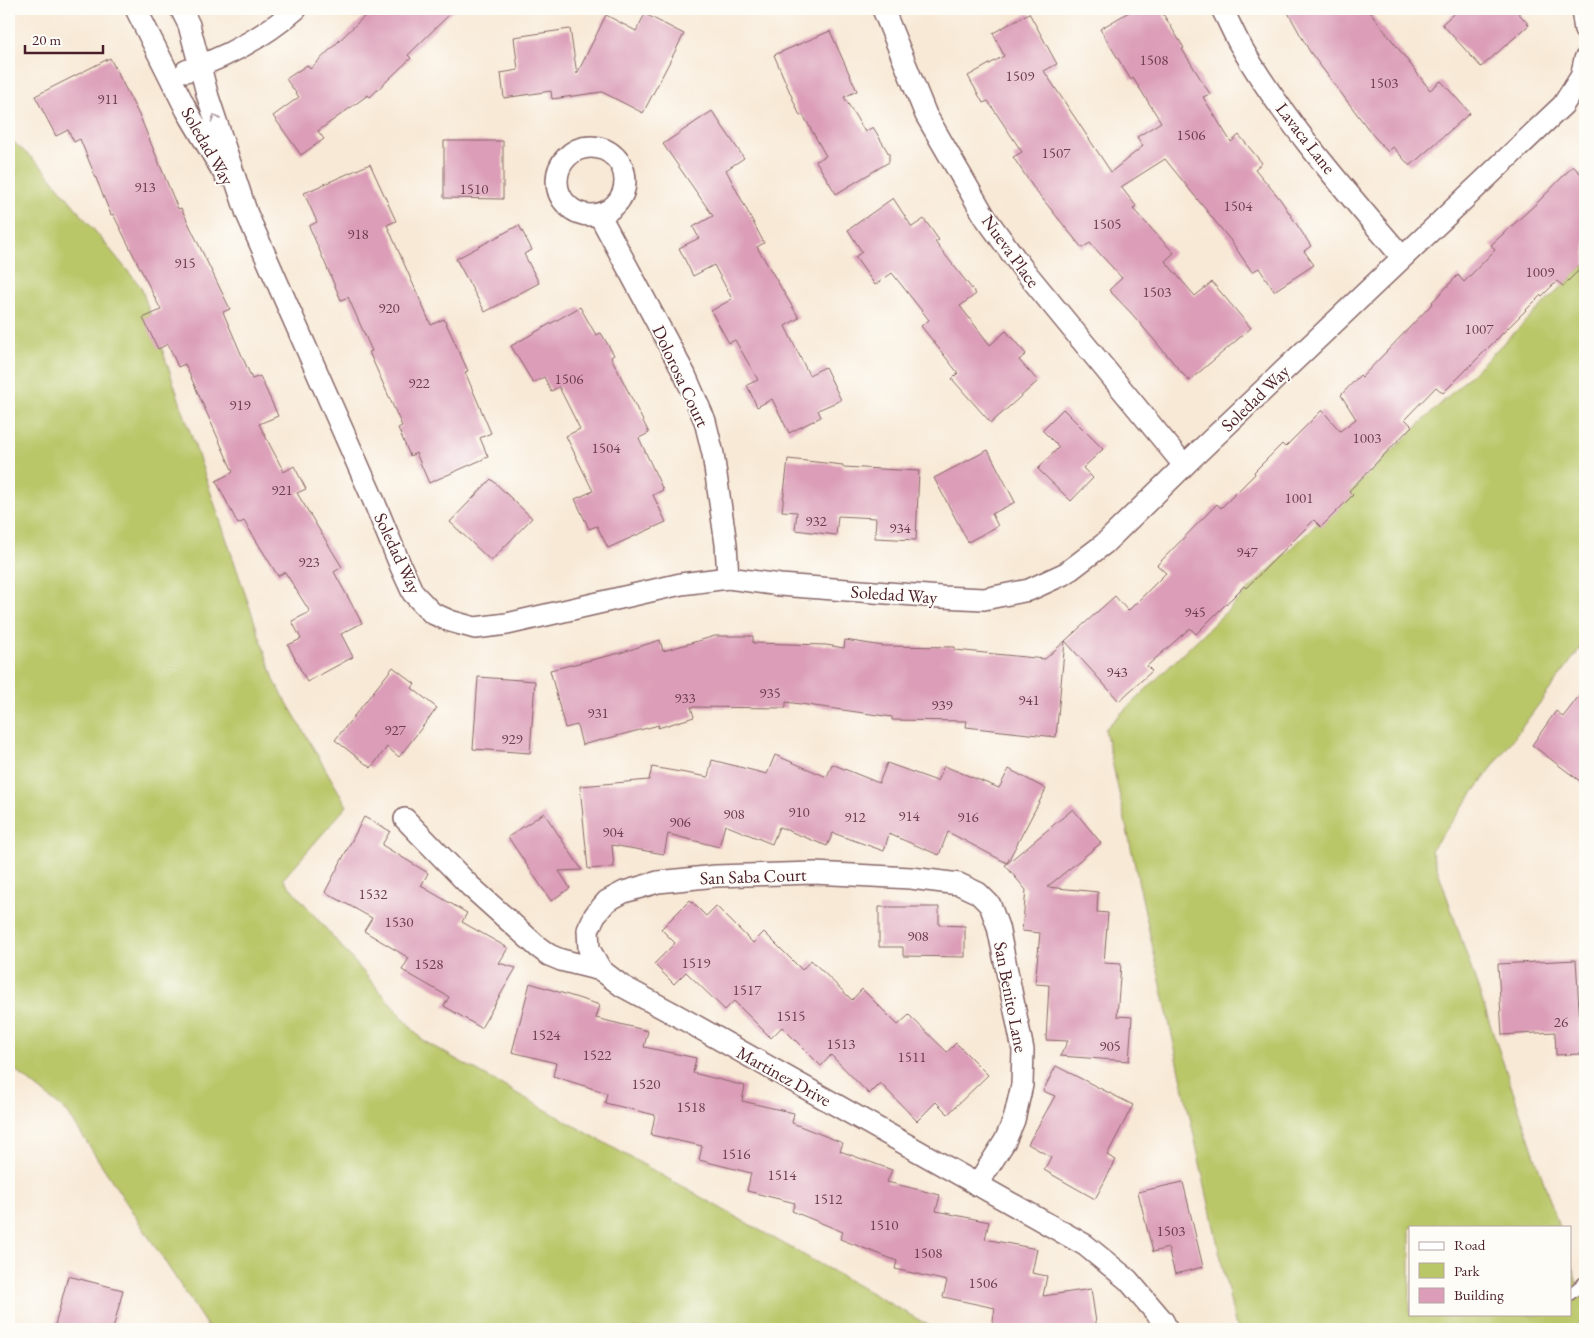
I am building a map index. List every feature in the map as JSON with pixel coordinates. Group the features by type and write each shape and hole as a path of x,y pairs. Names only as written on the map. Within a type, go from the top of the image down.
{"street":[{"name":"Soledad Way","path":"136,9 187,111 247,214"},
{"name":"Soledad Way","path":"181,9 189,25 208,97 247,214 413,593 432,613 450,621 475,628 507,624 681,584 728,578 780,585 984,599 1029,590 1066,573 1104,544 1184,465 1563,105 1581,77 1585,60"},
{"path":"170,77 235,51 296,9"},
{"name":"Nueva Place","path":"882,9 926,115 985,217 1023,269 1184,465"},
{"name":"Lavaca Lane","path":"1222,9 1239,42 1267,87 1307,141 1402,257"},
{"path":"1582,9 1585,30"},
{"name":"Dolorosa Court","path":"600,214 684,375 705,421 713,454 726,544 728,578"},
{"name":"Martinez Drive","path":"405,819 470,886 549,955 601,970 622,986 1085,1245 1128,1280 1163,1321 1167,1329"},
{"name":"San Saba Court","path":"601,970 589,949 588,930 595,915 607,901 616,896 658,882 716,876 814,873 911,878 959,884 978,893"},
{"name":"San Benito Lane","path":"977,1185 1005,1141 1014,1120 1022,1085 1023,1050 998,927 990,905 978,893"}],"lane":[{"path":"1572,1292 1585,1282"}],"green space":[{"path":"9,138 43,168 141,287 275,682 347,806 283,879 422,1040 935,1329 209,1329 67,1112 9,1065"},
{"path":"1585,264 1585,642 1431,850 1559,1226 1409,1226 1409,1316 1572,1316 1572,1267 1585,1306 1585,1329 1238,1329 1235,1323 1105,729"}],"building":[{"path":"372,9 455,9 408,55 411,58 370,97 368,95 318,131 324,139 301,155 273,116 299,97 286,79 307,65 310,69"},
{"path":"1134,9 1160,9 1210,94 1203,97 1231,142 1239,135 1262,163 1255,169 1280,199 1311,246 1304,251 1314,265 1274,291 1259,268 1252,272 1231,241 1165,159 1121,187 1136,206 1133,209 1174,253 1165,261 1195,296 1212,282 1251,328 1189,381 1109,290 1122,278 1090,243 1082,248 1033,187 1013,157 1022,152 988,101 983,103 968,76 1004,56 993,33 1029,13 1057,64 1044,71 1111,172 1143,146 1137,137 1161,122 1133,78 1131,80 1100,29"},
{"path":"1286,9 1368,9 1430,90 1441,81 1470,113 1410,166 1393,147 1388,152 1372,134 1310,52"},
{"path":"1459,9 1515,9 1529,25 1481,67 1442,24"},
{"path":"645,14 684,34 643,113 602,92 552,99 551,91 504,98 501,73 518,70 514,37 570,29 577,74 606,15 636,31"},
{"path":"830,31 857,91 844,97 865,132 873,127 889,154 889,162 836,194 816,161 826,156 803,115 800,116 774,55"},
{"path":"110,58 141,119 178,209 181,208 230,309 223,312 252,379 260,376 278,416 259,424 284,472 294,466 306,489 297,493 342,567 334,572 362,623 341,634 353,657 307,682 288,645 301,639 292,621 310,612 285,572 278,576 244,521 238,524 216,481 233,472 185,364 178,367 168,344 158,349 143,318 161,310 113,214 111,215 80,139 74,142 68,130 56,136 35,96"},
{"path":"712,111 744,158 726,170 764,243 757,247 799,318 785,326 809,375 825,367 841,400 818,410 821,417 789,433 772,399 757,407 747,385 758,380 735,340 729,343 711,311 732,299 714,265 693,276 679,248 699,238 693,227 713,216 663,144"},
{"path":"444,141 503,141 503,199 444,198"},
{"path":"370,164 396,221 387,225 431,325 444,319 468,371 465,372 491,433 480,438 488,457 429,483 416,453 410,456 398,428 402,426 369,352 372,351 348,297 341,300 309,226 317,222 304,193"},
{"path":"1573,166 1585,178 1585,264 1563,286 1557,281 1541,295 1443,393 1436,387 1405,419 1412,426 1349,491 1353,495 1321,527 1314,520 1246,588 1244,586 1196,634 1190,628 1147,666 1152,671 1119,701 1065,641 1115,596 1128,611 1166,573 1157,565 1217,504 1221,508 1282,444 1285,447 1322,410 1340,431 1356,419 1341,395 1360,375 1362,377 1458,275 1464,282 1495,250 1491,245 1538,202"},
{"path":"893,198 912,227 924,219 939,240 935,242 976,294 960,306 990,345 1006,331 1026,354 1019,360 1038,381 991,423 952,379 958,373 921,326 929,320 892,273 875,285 855,257 862,252 848,230"},
{"path":"519,225 532,250 524,254 539,283 485,312 456,259"},
{"path":"580,307 596,335 601,333 614,355 611,357 649,433 639,438 663,490 653,495 666,522 608,548 597,526 589,529 575,499 593,491 566,436 580,429 559,387 551,391 544,377 533,383 511,346"},
{"path":"1063,409 1103,449 1083,468 1093,478 1071,501 1038,469 1059,447 1042,430"},
{"path":"988,450 1015,502 992,514 998,526 968,542 934,478"},
{"path":"788,459 843,465 843,467 919,471 916,540 875,538 876,518 838,516 836,535 795,530 797,512 782,511"},
{"path":"491,479 532,518 491,561 450,522"},
{"path":"715,636 753,636 753,643 826,645 844,648 845,640 883,646 955,647 955,650 1045,659 1065,641 1056,737 966,727 967,721 892,720 892,717 786,702 786,708 691,707 694,717 658,728 659,725 582,745 577,725 565,728 550,670 620,653 660,640 663,651"},
{"path":"393,667 415,684 412,688 437,708 399,757 387,747 371,768 335,740"},
{"path":"478,677 535,681 530,753 473,749"},
{"path":"1585,688 1585,785 1532,745 1556,711 1563,717"},
{"path":"775,755 827,777 832,764 879,783 887,763 937,781 944,766 999,788 1009,769 1046,789 1007,863 948,832 939,855 889,834 884,851 833,833 827,846 779,827 772,844 725,825 719,847 668,834 664,854 612,845 614,867 588,869 580,786 649,780 652,767 708,777 712,760 767,774"},
{"path":"1073,809 1101,843 1047,887 1098,892 1097,912 1108,913 1104,963 1121,964 1117,1016 1132,1017 1129,1061 1060,1056 1068,1041 1046,1040 1049,985 1035,984 1040,933 1022,931 1026,890 1005,865"},
{"path":"544,813 582,870 559,871 570,888 551,901 508,837"},
{"path":"364,817 390,831 382,845 428,873 421,886 467,913 462,922 508,948 499,963 516,968 481,1028 444,1006 449,997 402,970 409,958 364,931 372,918 325,892"},
{"path":"690,900 706,916 716,906 753,943 764,932 802,970 811,960 852,1000 862,989 898,1025 909,1015 947,1052 956,1043 988,1075 948,1114 936,1102 917,1121 880,1083 869,1094 831,1055 821,1066 782,1027 771,1038 734,1001 725,1010 686,972 674,984 654,964 675,943 661,929"},
{"path":"879,907 939,907 939,925 965,926 965,957 903,956 903,947 879,947"},
{"path":"1576,960 1582,1054 1556,1055 1555,1032 1502,1035 1498,964"},
{"path":"530,983 600,1005 596,1018 648,1031 644,1047 696,1058 693,1073 745,1086 742,1101 794,1113 792,1123 843,1143 840,1151 892,1170 887,1182 940,1195 936,1211 989,1222 985,1239 1037,1249 1032,1273 1047,1276 1043,1296 1091,1289 1097,1329 1009,1329 992,1326 995,1308 943,1297 947,1281 895,1269 897,1261 840,1239 843,1232 792,1211 795,1203 747,1191 751,1173 699,1160 702,1146 651,1135 655,1115 605,1103 607,1093 553,1076 556,1063 512,1052"},
{"path":"1056,1066 1133,1105 1107,1155 1116,1160 1095,1199 1044,1170 1051,1157 1028,1144 1055,1096 1043,1091"},
{"path":"1183,1182 1203,1267 1175,1274 1168,1248 1153,1252 1138,1192"},
{"path":"68,1276 123,1290 113,1329 54,1329"}]}
